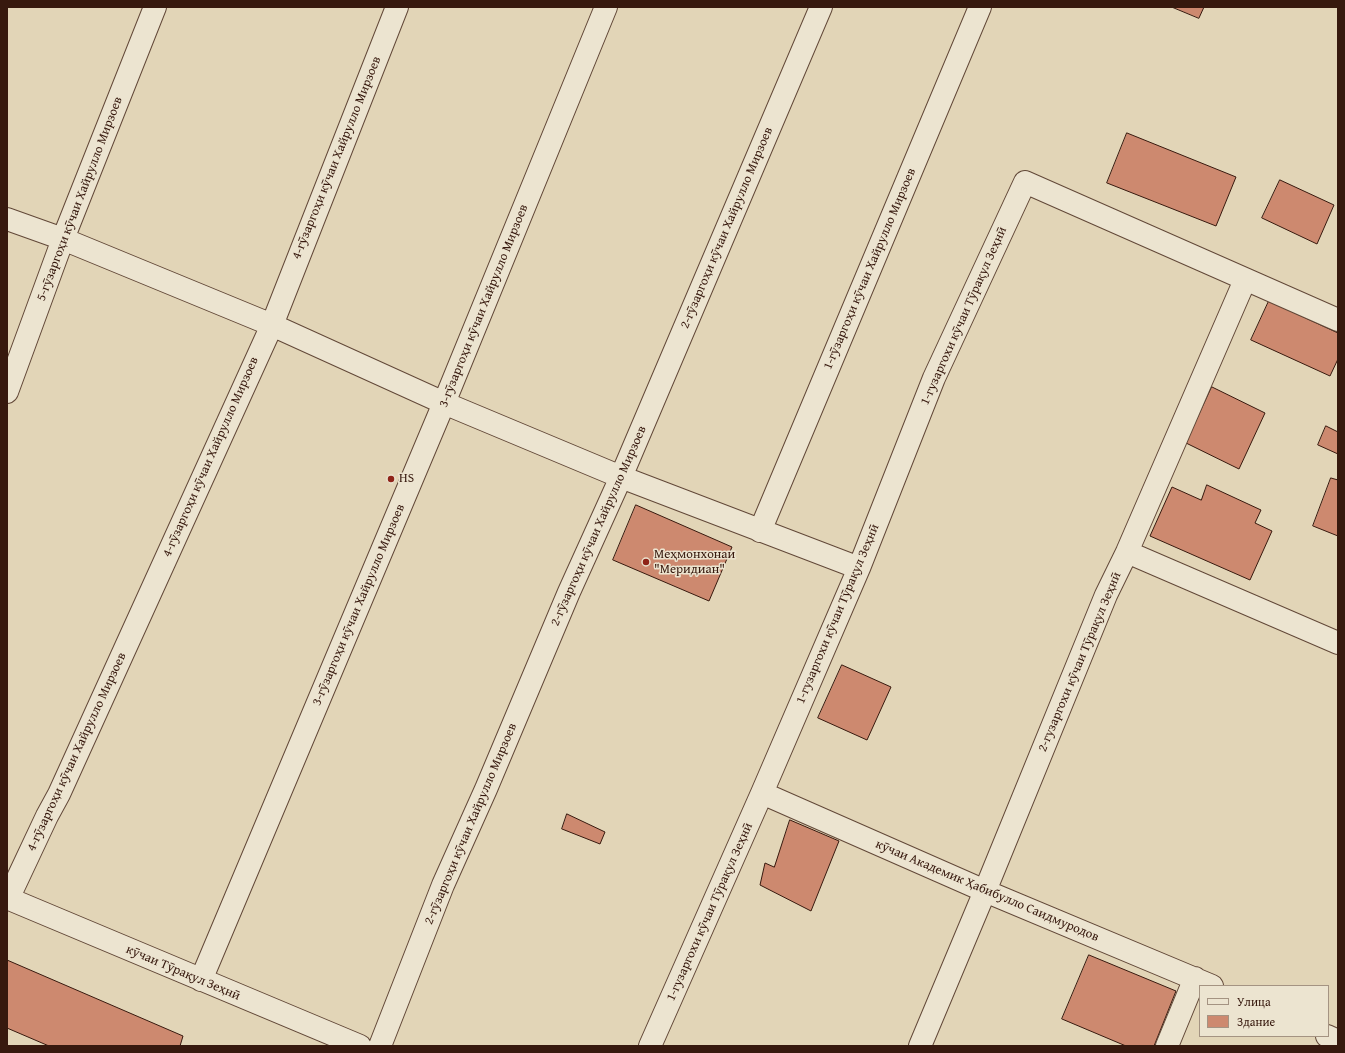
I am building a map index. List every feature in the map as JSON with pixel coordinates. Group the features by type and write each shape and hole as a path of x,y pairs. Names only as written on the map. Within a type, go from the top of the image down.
{"street":[{"name":"5-гӯзаргоҳи кӯчаи Хайрулло Мирзоев","path":"7,392 63,238 155,7"},
{"name":"4-гӯзаргоҳи кӯчаи Хайрулло Мирзоев","path":"8,899 59,794 272,325 397,7"},
{"name":"3-гӯзаргоҳи кӯчаи Хайрулло Мирзоев","path":"201,980 444,403 606,7"},
{"name":"2-гӯзаргоҳи кӯчаи Хайрулло Мирзоев","path":"380,1046 443,885 486,789 569,592 621,477 821,7"},
{"name":"1-гӯзаргоҳи кӯчаи Хайрулло Мирзоев","path":"760,531 980,7"},
{"name":"1-гузаргохи кӯчаи Тӯрақул Зеҳнӣ","path":"650,1046 762,793 859,568 934,378 1025,182 1245,280"},
{"path":"7,219 63,238 272,325 444,403 621,477 859,568"},
{"path":"1245,280 1338,320"},
{"name":"2-гузаргохи кӯчаи Тӯрақул Зеҳнӣ","path":"920,1046 1106,595 1127,552 1245,280"},
{"path":"1127,552 1338,643"},
{"name":"кӯчаи Академик Ҳабибулло Саидмуродов","path":"762,793 985,891 1203,982"},
{"name":"кӯчаи Тӯрақул Зеҳнӣ","path":"8,899 360,1046"},
{"path":"1167,1046 1199,989"}],"building":[{"path":"1172,7 1204,7 1199,18"},
{"path":"1127,133 1236,177 1216,226 1107,183"},
{"path":"1280,180 1334,205 1317,244 1262,218"},
{"path":"1269,301 1338,333 1338,359 1330,376 1251,340"},
{"path":"1212,387 1265,413 1239,469 1186,443"},
{"path":"1326,426 1338,432 1338,454 1318,445"},
{"path":"1331,478 1338,480 1338,536 1313,526"},
{"path":"1207,485 1261,510 1255,523 1272,531 1250,580 1150,536 1172,487 1201,500"},
{"path":"636,505 732,547 709,601 613,560"},
{"path":"842,665 891,687 867,740 818,718"},
{"path":"567,814 605,832 600,844 562,829"},
{"path":"790,820 839,841 811,911 760,885 765,863 774,867"},
{"path":"1089,955 1176,991 1154,1046 1126,1046 1062,1019"},
{"path":"7,960 183,1036 180,1046 49,1046 7,1028"}],"place":[{"name":"HS","path":"391,479"},
{"name":"Меҳмонхонаи \"Меридиан\"","path":"646,562"}]}
